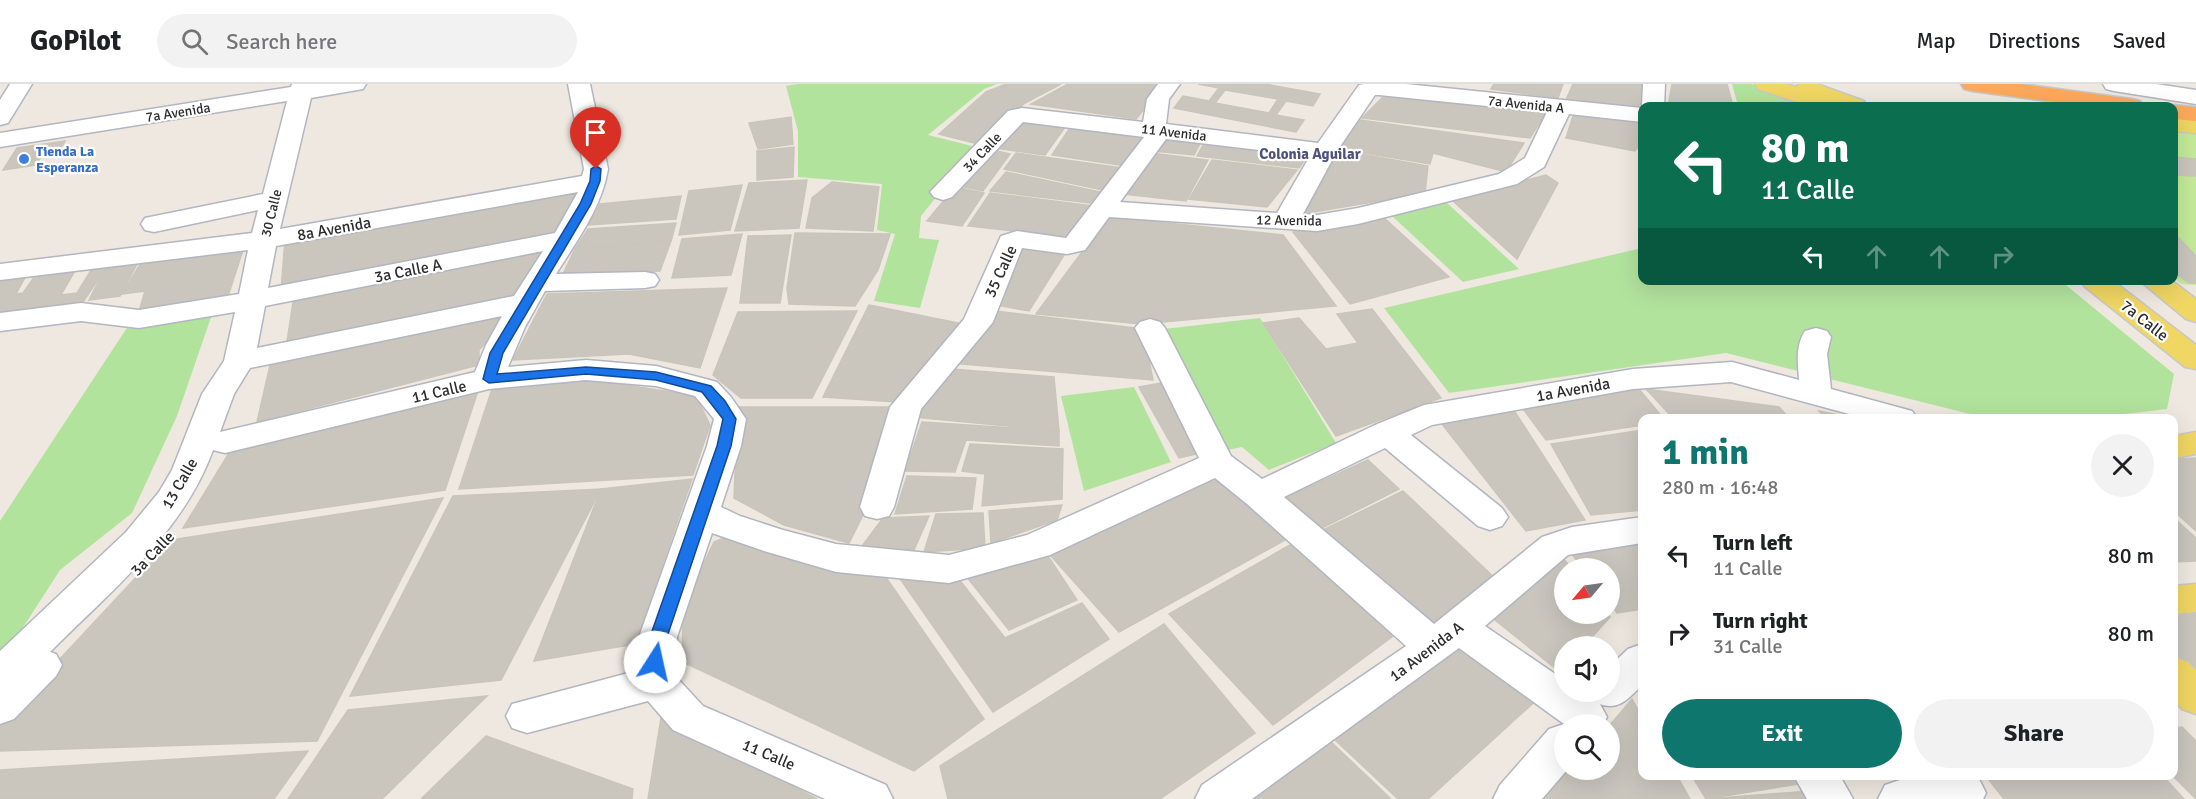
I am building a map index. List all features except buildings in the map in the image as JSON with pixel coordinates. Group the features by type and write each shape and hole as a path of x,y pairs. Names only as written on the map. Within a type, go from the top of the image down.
{"highway":[{"path":"1972,84 2103,102"},
{"path":"2178,112 2196,114"}],"main road":[{"path":"1766,84 1817,102"},
{"path":"1798,84 1845,102"},
{"path":"2178,124 2196,126"},
{"name":"7a Calle","path":"2100,285 2196,360"},
{"name":"7a Calle","path":"2133,285 2196,334"},
{"path":"2160,285 2196,313"},
{"path":"2178,446 2196,443"},
{"path":"2178,600 2196,598"},
{"path":"2178,677 2196,697"}],"street":[{"path":"0,118 21,84"},
{"name":"7a Avenida","path":"0,140 302,88 355,84"},
{"path":"489,379 496,353 579,216 595,181 596,169 579,84"},
{"path":"1157,130 1158,99 1169,84"},
{"path":"1653,102 1654,84"},
{"path":"2114,84 2196,97"},
{"name":"30 Calle","path":"241,352 264,240 302,88"},
{"name":"7a Avenida A","path":"1325,151 1367,90 1373,88 1464,90 1561,108 1638,115"},
{"name":"12 Avenida","path":"1102,209 1317,223 1359,216 1508,178 1535,162 1561,108"},
{"name":"11 Avenida","path":"1022,115 1325,151"},
{"name":"34 Calle","path":"943,192 1016,116 1022,115"},
{"name":"35 Calle","path":"877,507 906,407 978,322 1011,242 1017,239 1071,246 1102,209 1157,130"},
{"path":"1285,222 1325,151"},
{"path":"1447,176 1470,165 1482,167 1508,178"},
{"name":"8a Avenida","path":"0,272 264,240 595,181"},
{"path":"154,224 274,199"},
{"name":"3a Calle A","path":"0,322 81,312 139,319 564,240"},
{"path":"241,352 532,292 645,280"},
{"path":"1150,328 1218,463 1446,637 1590,713"},
{"path":"1806,400 1816,338"},
{"name":"3a Calle","path":"0,707 98,593 179,525 209,478 225,442 238,389 241,352"},
{"name":"13 Calle","path":"0,676 98,593 171,501 189,470 218,394 241,352"},
{"name":"11 Calle","path":"225,442 489,379 586,370 656,376 706,389 730,419 724,446 658,637 655,662 658,682 665,696 688,718 871,799"},
{"name":"1a Avenida","path":"1259,495 1413,420 1440,412 1633,379 1732,372 1806,400 1880,414"},
{"path":"1387,433 1490,517"},
{"path":"701,512 737,529 836,558 949,569 1022,552 1218,463"},
{"name":"1a Avenida A","path":"1217,799 1446,637 1555,546 1572,540 1638,531"},
{"path":"1515,799 1590,713 1638,664"},
{"path":"527,716 658,682"},
{"path":"1819,780 1831,799"},
{"path":"1900,799 1964,793"}],"green space":[{"path":"798,84 997,84 984,89 928,135 976,147 921,216 919,238 939,240 920,308 874,301 895,234 877,230 882,184 798,177 798,131 786,86"},
{"path":"1732,84 1751,84 1795,102 1737,102"},
{"path":"2178,129 2196,131 2196,285 2182,284 2178,281"},
{"path":"1447,203 1519,269 1463,282 1391,215"},
{"path":"1638,249 1638,285 2066,285 2174,374 2167,409 2125,414 1970,414 1726,353 1449,393 1384,308"},
{"path":"218,297 177,416 132,513 60,570 9,649 0,656 0,521 140,308"},
{"path":"1260,318 1336,443 1269,470 1242,447 1218,452 1155,330"},
{"path":"1134,387 1171,462 1084,491 1061,396"}],"place":[{"name":"Tienda La Esperanza","path":"24,159"}],"district":[{"name":"Colonia Aguilar","path":"1310,154"}],"route":[{"path":"596,169 595,181 579,216 496,353 489,379 586,370 656,376 706,389 730,419 724,446 658,637 655,662"}]}
